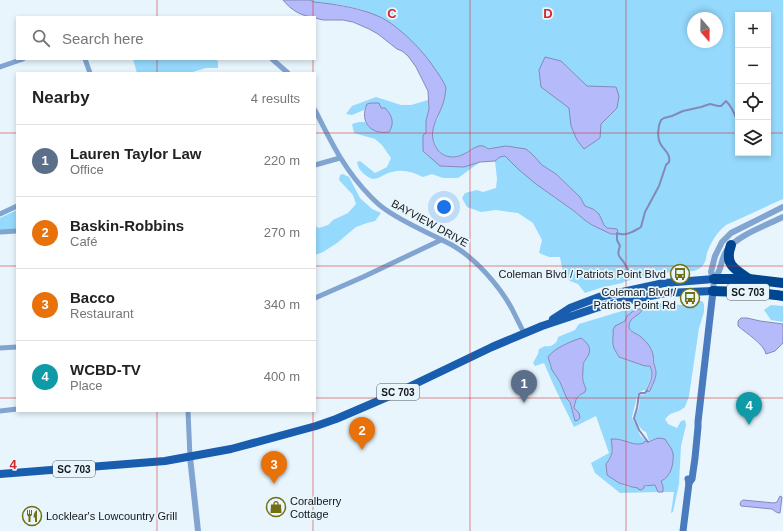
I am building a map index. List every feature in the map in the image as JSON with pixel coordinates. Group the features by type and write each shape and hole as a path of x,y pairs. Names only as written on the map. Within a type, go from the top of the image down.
{"highway":[{"path":"731,244 728,253 731,264 749,279"},
{"name":"SC 703","path":"714,279 749,279 783,283"},
{"name":"SC 703","path":"714,291 783,296"}],"main road":[{"name":"SC 703","path":"542,326 570,308 600,297 664,283 714,279"},
{"name":"SC 703","path":"0,474 165,461 231,449 316,426 336,419 392,395 524,333 605,305 665,293 714,291"},
{"path":"683,531 689,483 688,478 695,427 698,422 714,291"}],"street":[{"path":"0,67 20,60"},
{"path":"85,60 90,72"},
{"path":"273,60 287,72"},
{"name":"BAYVIEW DRIVE","path":"316,112 340,158 360,186 381,206 398,218 452,245 466,254 490,278 508,302 524,333"},
{"path":"316,164 340,158"},
{"path":"0,214 16,206"},
{"path":"714,291 714,279 711,272 715,256 722,242 731,233 783,207"},
{"path":"714,279 719,271 723,257 731,244 739,238 783,217"},
{"path":"0,232 16,231"},
{"path":"316,298 364,277 441,240"},
{"path":"0,348 16,347"},
{"path":"0,411 16,409"},
{"path":"188,412 190,457 198,531"}],"shaded area":[{"path":"283,0 310,0 351,8 383,18 403,33 421,51 437,71 445,85 446,89 444,102 435,122 432,135 437,149 442,154 449,157 457,157 479,146 488,149 506,146 526,149 542,165 556,174 580,197 585,206 593,209 599,214 607,228 617,229 618,232 616,234 611,234 586,221 536,184 505,156 500,157 495,161 480,162 464,167 440,166 423,151 423,135 426,133 426,121 429,109 428,91 416,67 408,56 378,34 353,22 343,20 323,20 316,18 316,16 306,16 290,7"},
{"path":"310,0 783,0 783,199 726,225 715,238 707,253 705,262 697,270 686,272 685,268 671,269 671,272 626,281 585,293 578,284 570,281 565,275 560,257 549,257 539,253 542,240 533,223 518,213 496,210 481,212 467,207 462,198 465,193 477,190 483,192 496,188 497,179 495,161 500,157 505,156 536,184 586,221 611,234 616,234 618,232 607,228 599,214 593,209 585,206 580,197 556,174 542,165 533,155 493,149 473,148 460,156 450,157 443,155 437,149 433,140 432,132 434,124 438,118 446,88 363,10 342,5 314,2"},
{"path":"545,57 561,61 587,86 616,87 619,96 617,108 601,124 600,138 584,149 577,140 571,126 569,108 541,87 539,70"},
{"path":"133,60 218,61 218,68 206,68 192,72 137,72"},
{"path":"376,97 401,105 411,105 428,100 429,109 426,121 426,133 423,136 431,157 440,166 464,167 480,162 458,178 443,178 432,174 423,177 412,172 404,171 388,173 374,179 367,177 358,167 357,162 360,161 375,173 387,167 391,158 382,145 375,139 354,133 352,124 365,122 374,130 381,108 379,103 367,104 364,110 352,115 346,114 352,106"},
{"path":"379,103 381,108 385,108 389,113 392,119 392,125 389,132 377,131 368,126 366,122 365,110 367,104"},
{"path":"343,174 349,177 360,198 372,209 381,213 375,221 356,227 337,243 316,255 316,226 319,228 328,225 333,220 348,213 356,204 353,195 339,180 340,175"},
{"path":"16,210 16,229 0,230 0,218"},
{"path":"702,301 704,304 704,312 699,328 689,396 685,407 670,414 665,419 668,424 677,428 681,421 685,420 686,425 681,446 679,484 673,512 671,513 674,492 663,492 658,438 649,441 646,432 640,428 635,417 639,407 640,395 646,394 650,391 656,372 653,355 651,349 641,337 629,328 629,324 631,319 637,315 641,309 639,309 639,307 658,303 690,305"},
{"path":"771,305 783,306 783,322 771,320 764,310"},
{"path":"632,308 633,311 627,316 625,321 622,322 613,337 619,357 641,365 650,366 651,369 651,378 646,390 638,393 632,417 640,435 646,441 641,444 635,444 621,440 612,448 611,458 606,464 607,475 622,485 631,487 656,485 658,492 620,493 595,473 591,463 609,453 596,416 574,427 544,363 535,366 533,363 539,349 545,346 553,345 557,341 558,337 575,330 579,324","holes":["567,343 588,355 582,373 585,392 578,397 575,402 574,408 579,413 573,415 570,402 567,399 549,362 556,350"]},
{"path":"637,309 643,309 631,320 629,327 631,331 643,339 650,347 656,372 650,391 646,392 652,376 650,366 645,366 619,357 613,342 613,330 615,326 625,321 627,316"},
{"path":"741,318 783,324 783,343 775,351 766,354 762,346 738,326 738,321"},
{"path":"581,338 587,344 590,351 583,366 583,382 586,389 585,392 576,400 574,408 579,413 580,418 575,421 570,402 552,370 548,357 559,348"},
{"path":"658,438 665,439 673,453 671,470 661,481 663,492 658,492 655,485 644,486 641,490 619,483 607,475 606,464 612,453 611,439 619,439 638,444"},
{"path":"780,496 782,497 780,513 772,509 741,506 740,504 743,500 774,503 777,502"}],"waterway":[{"path":"631,276 620,258 620,246 617,240 617,233 626,234 641,227 645,212 659,186 666,165 669,162 669,156 658,138 661,120 683,111 710,104 721,106 726,101 735,116"},
{"path":"647,390 645,393 639,394 634,418 639,430 648,442"}],"place":[{"name":"Coleman Blvd / Patriots Point Blvd","path":"680,274"},
{"name":"Coleman Blvd / Patriots Point Rd","path":"690,298"},
{"name":"Lauren Taylor Law","path":"524,403"},
{"name":"WCBD-TV","path":"749,425"},
{"name":"Baskin-Robbins","path":"362,450"},
{"name":"Bacco","path":"274,484"},
{"name":"Coralberry Cottage","path":"276,507"},
{"name":"Locklear's Lowcountry Grill","path":"32,516"}]}
